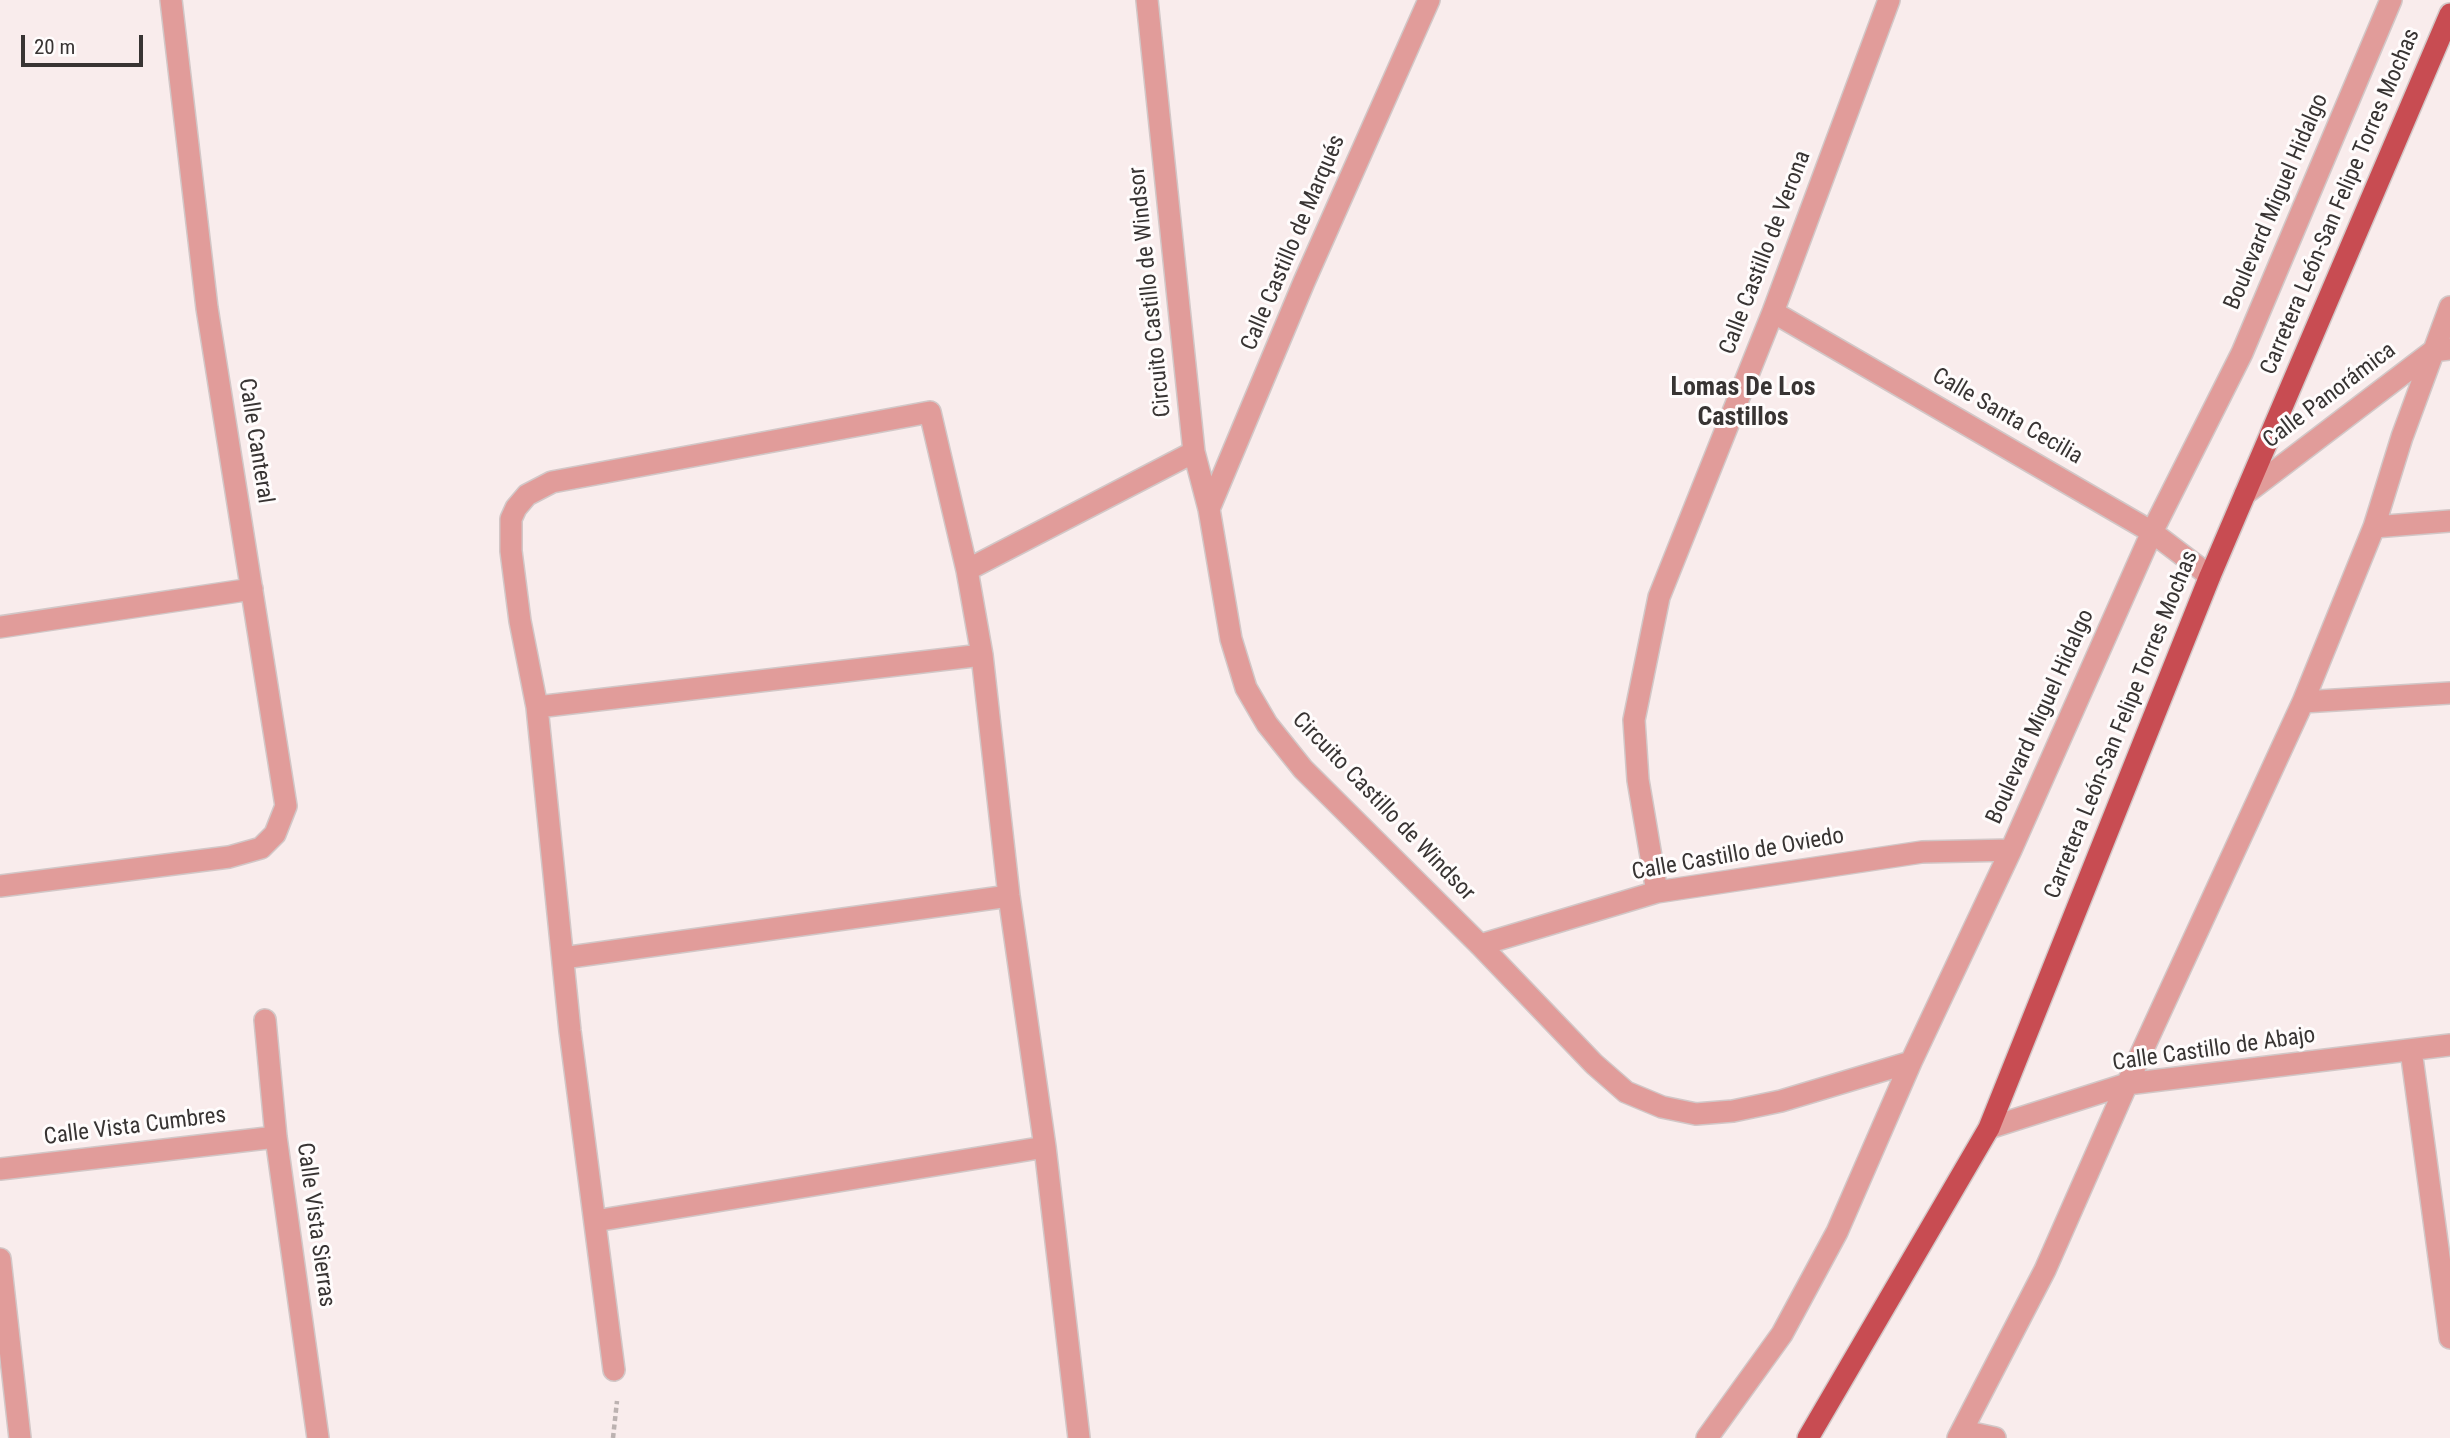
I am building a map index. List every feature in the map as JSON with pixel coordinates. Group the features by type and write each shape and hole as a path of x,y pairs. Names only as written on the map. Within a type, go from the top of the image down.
{"main road":[{"name":"Carretera León-San Felipe Torres Mochas","path":"1808,1438 1989,1128 2210,576 2450,14"}],"street":[{"name":"Calle Canteral","path":"0,886 229,857 261,848 275,834 286,806 207,308 172,0"},
{"name":"Circuito Castillo de Windsor","path":"1147,0 1194,453 1209,509 1231,639 1246,688 1267,724 1303,769 1480,945 1594,1064 1626,1091 1662,1107 1696,1114 1733,1111 1781,1101 1910,1062"},
{"name":"Calle Castillo de Marqués","path":"1209,509 1304,282 1429,0"},
{"name":"Calle Castillo de Verona","path":"1657,892 1638,780 1634,720 1658,597 1773,312 1889,0"},
{"name":"Boulevard Miguel Hidalgo","path":"1707,1438 1782,1334 1837,1232 1910,1062 2011,850 2152,532 2242,353 2390,0"},
{"path":"1995,1438 1960,1435 2045,1270 2127,1084 2303,702 2374,527 2402,437 2442,350 2450,307"},
{"name":"Calle Santa Cecilia","path":"1773,312 2152,532 2210,576"},
{"name":"Calle Panorámica","path":"2245,494 2442,350"},
{"path":"614,1370 570,1031 537,707 520,621 511,551 511,519 527,495 552,482 930,412 967,570 982,654 1009,896 1045,1147 1079,1438"},
{"path":"967,570 1194,453"},
{"path":"2374,527 2450,521"},
{"path":"0,627 252,589"},
{"path":"537,707 982,654"},
{"path":"2303,702 2450,694"},
{"name":"Calle Castillo de Oviedo","path":"1480,945 1657,892 1922,852 2011,850"},
{"path":"563,958 1009,896"},
{"name":"Calle Vista Sierras","path":"265,1020 276,1137 318,1438"},
{"name":"Calle Castillo de Abajo","path":"1989,1128 2127,1084 2450,1045"},
{"path":"2412,1050 2450,1338"},
{"name":"Calle Vista Cumbres","path":"0,1169 276,1137"},
{"path":"596,1221 1045,1147"},
{"path":"0,1259 20,1438"}],"district":[{"name":"Lomas De Los Castillos","path":"1743,403"}]}
